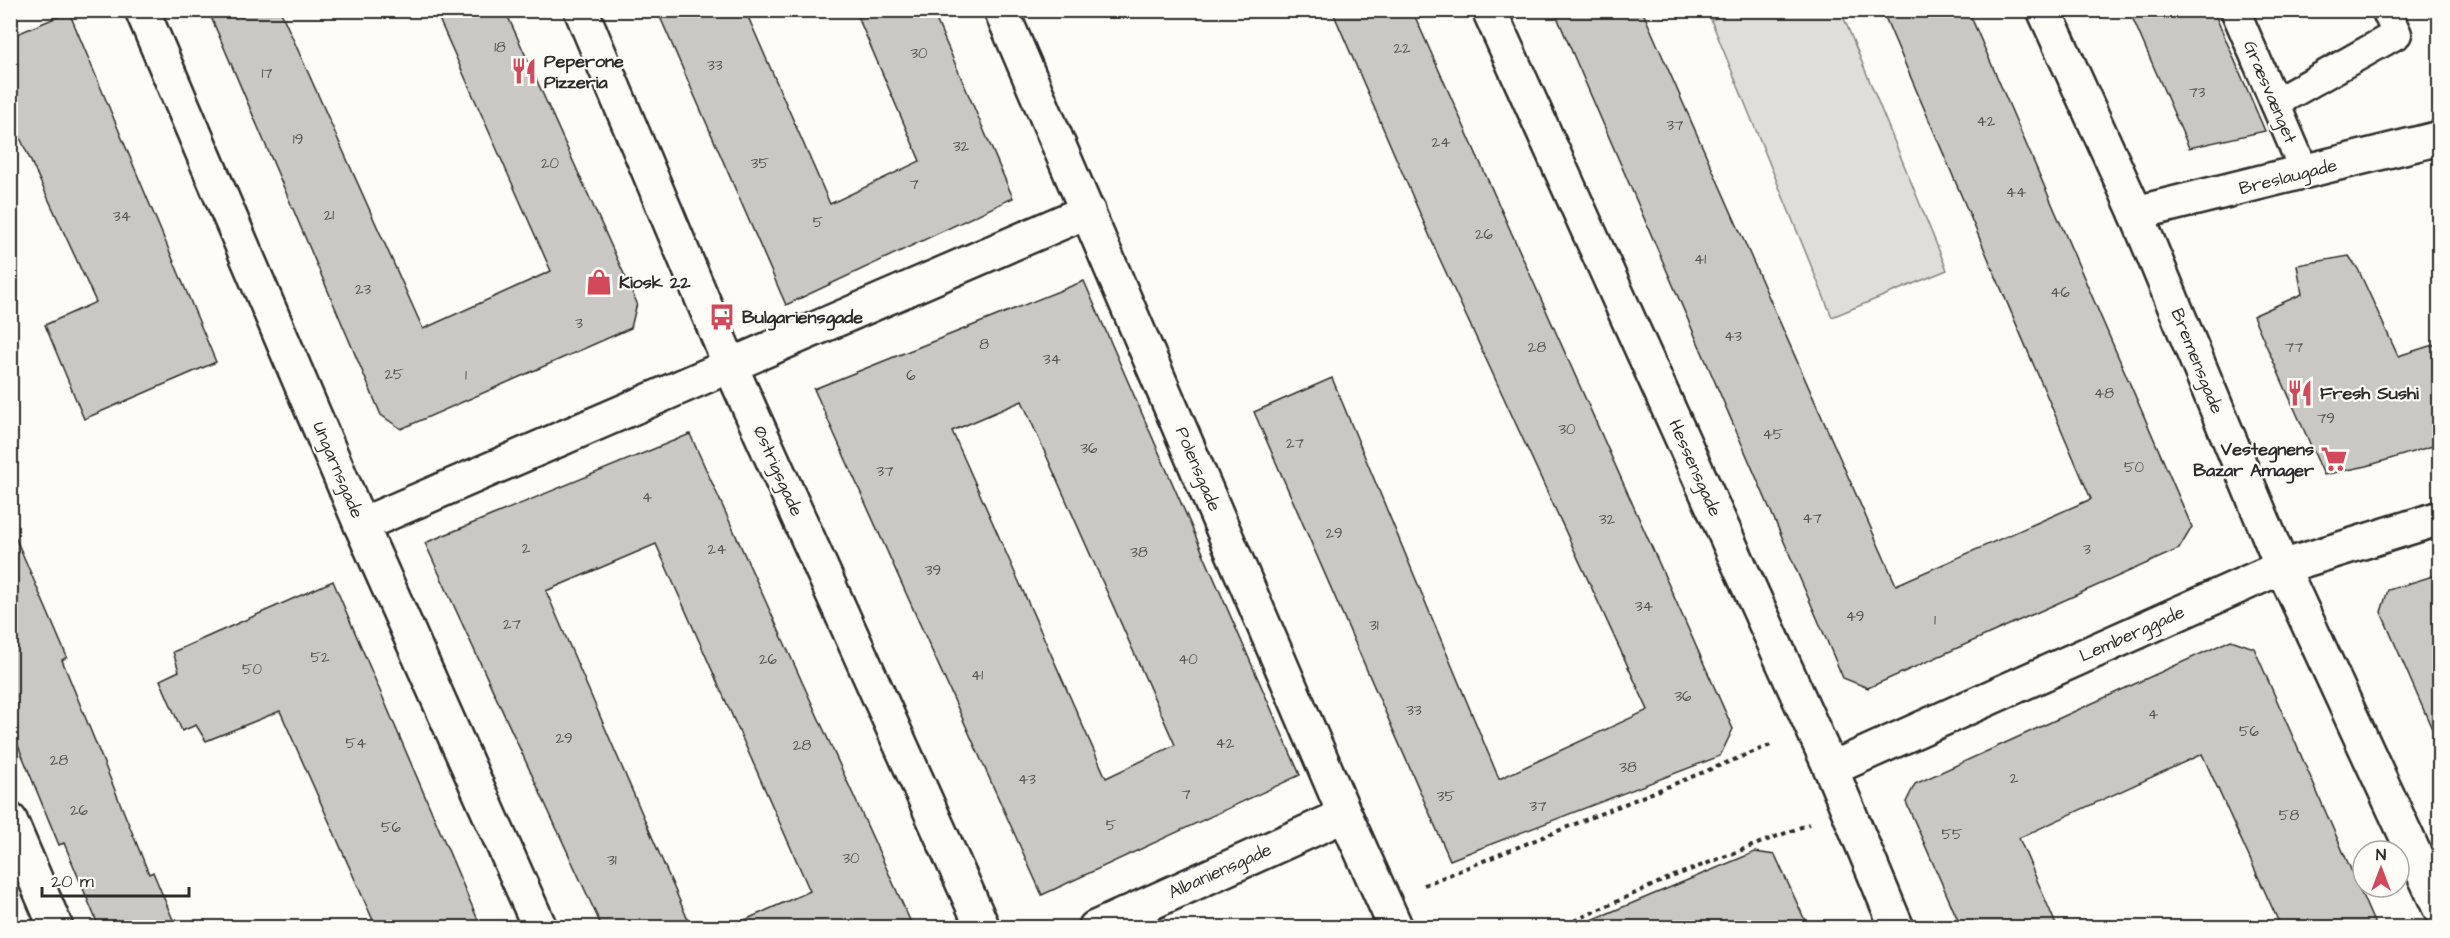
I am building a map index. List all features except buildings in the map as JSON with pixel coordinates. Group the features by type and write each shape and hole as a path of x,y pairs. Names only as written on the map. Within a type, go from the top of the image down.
{"street":[{"name":"Ungarnsgade","path":"142,10 361,525 540,927"},
{"name":"Østrigsgade","path":"581,10 730,365 983,927"},
{"name":"Polensgade","path":"1001,10 1345,815 1390,914"},
{"name":"Hessensgade","path":"1489,10 1813,728 1897,927"},
{"name":"Bremensgade","path":"2044,10 2136,213 2282,567 2439,909"},
{"name":"Breslaugade","path":"2136,213 2439,138"},
{"path":"361,525 1088,211"},
{"name":"Lemberggade","path":"1831,769 2282,567 2439,518"},
{"name":"Albaniensgade","path":"1095,927 1345,815"},
{"path":"10,820 56,927"}],"lane":[{"name":"Græsvænget","path":"2235,10 2305,173"},
{"path":"2275,103 2397,34 2386,10"}],"path":[{"path":"1390,914 1813,728"},
{"path":"1558,927 1669,878 1848,809"}],"shaded area":[{"path":"1734,10 1841,11 1947,270 1832,317 1711,20"}],"place":[{"name":"Peperone Pizzeria","path":"524,71"},
{"name":"Kiosk 22","path":"599,282"},
{"name":"Bulgariensgade","path":"722,317"},
{"name":"Fresh Sushi","path":"2300,393"},
{"name":"Vestegnens Bazar Amager","path":"2334,459"}]}
